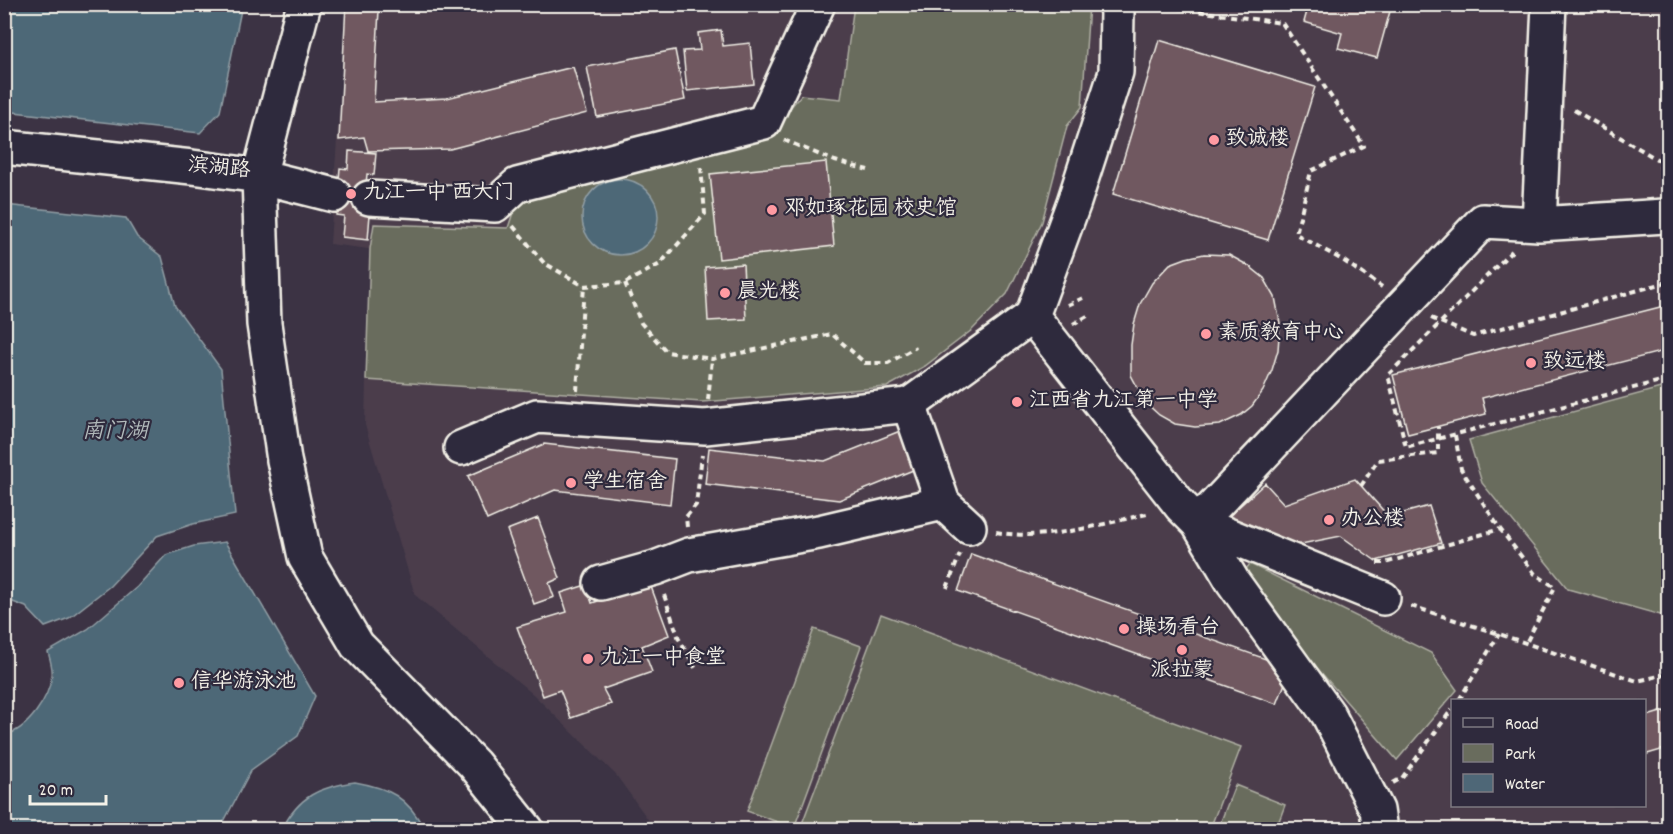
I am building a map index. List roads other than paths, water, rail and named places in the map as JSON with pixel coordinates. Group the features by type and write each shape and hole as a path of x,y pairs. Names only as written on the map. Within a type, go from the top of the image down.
{"street":[{"name":"滨湖路","path":"4,147 259,176 304,4"},
{"path":"369,198 495,204 517,185 764,122 818,4"},
{"path":"461,448 537,416 705,427 909,405 1032,315 1074,202 1116,72 1117,12 1114,4"},
{"path":"1539,224 1549,4"},
{"path":"334,195 259,176 264,324 284,460 305,557 357,645 474,764 527,830"},
{"path":"1190,514 1406,304 1483,221 1539,224 1665,216"},
{"path":"1032,315 1190,514 1233,582 1328,714 1377,810 1380,830"},
{"path":"909,405 943,503 969,527"},
{"path":"601,583 655,568 689,555 819,532 943,503"},
{"path":"1190,514 1383,598"}],"water":[{"path":"5,4 242,5 220,112 200,133 5,111"},
{"path":"620,179 635,182 647,190 655,202 658,217 655,232 647,244 635,252 620,255 605,252 593,244 585,232 582,217 585,202 593,190 605,182"},
{"name":"南门湖","path":"5,205 126,218 137,237 162,257 175,306 221,369 235,515 193,524 157,536 110,586 69,618 45,627 26,607 5,599"},
{"name":"信华游泳池","path":"225,542 315,696 298,736 251,770 220,829 5,829 5,735 22,727 42,703 52,675 48,652 88,629 137,587 166,555 194,546"},
{"path":"355,782 378,787 396,796 411,809 424,829 282,829 296,808 311,795 331,787"}],"place":[{"name":"致诚楼","path":"1214,140"},
{"name":"九江一中 西大门","path":"351,194"},
{"name":"邓如琢花园 校史馆","path":"772,210"},
{"name":"晨光楼","path":"725,293"},
{"name":"素质教育中心","path":"1206,334"},
{"name":"致远楼","path":"1531,363"},
{"name":"江西省九江第一中学","path":"1017,402"},
{"name":"学生宿舍","path":"571,483"},
{"name":"办公楼","path":"1329,520"},
{"name":"操场看台","path":"1124,629"},
{"name":"派拉蒙","path":"1182,650"},
{"name":"九江一中食堂","path":"588,659"},
{"name":"信华游泳池","path":"179,683"}]}
